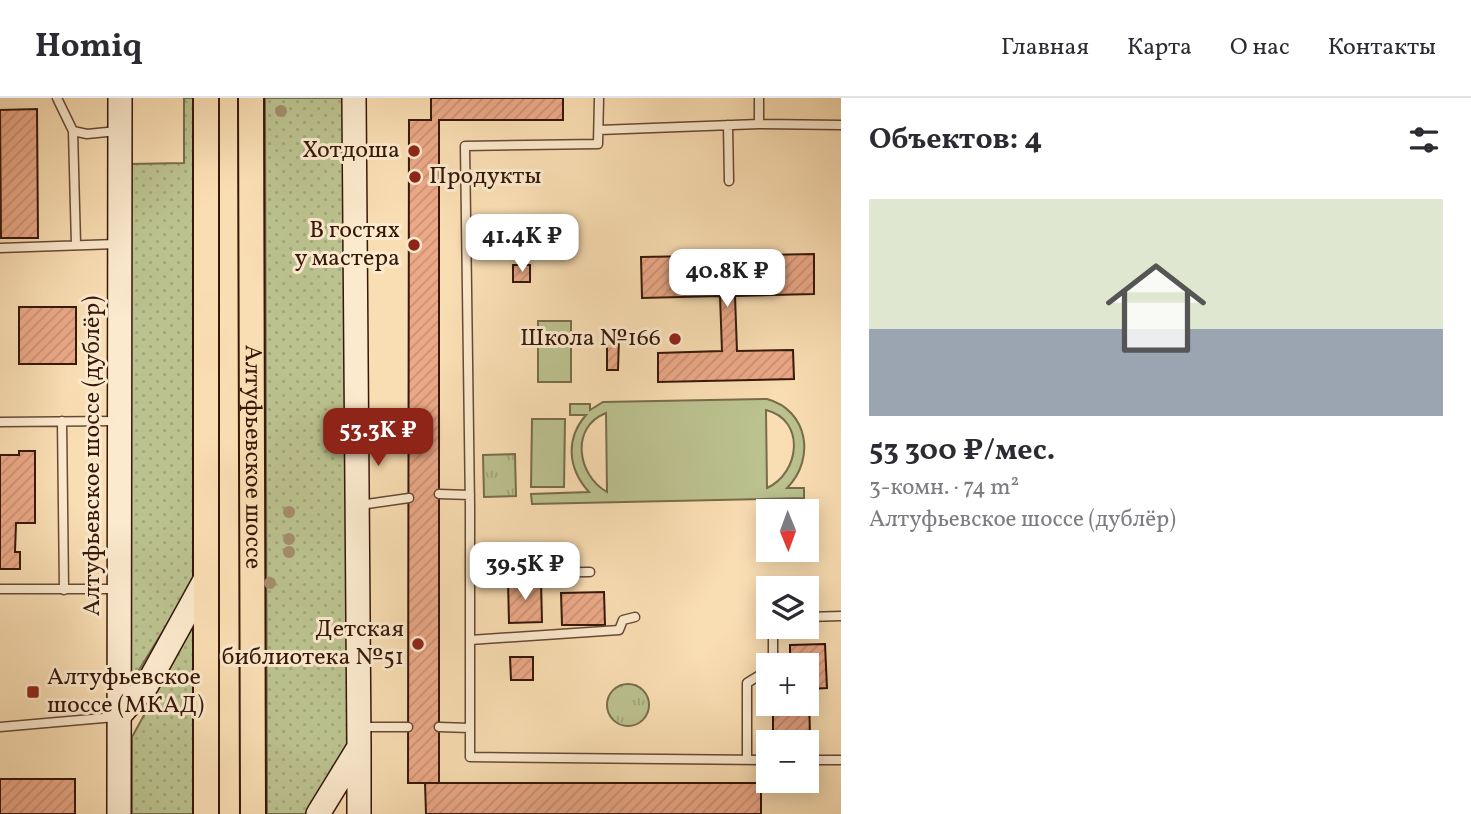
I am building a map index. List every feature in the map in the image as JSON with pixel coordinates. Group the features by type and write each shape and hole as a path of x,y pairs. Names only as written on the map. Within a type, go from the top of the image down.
{"main road":[{"name":"Алтуфьевское шоссе","path":"206,98 206,814"},
{"name":"Алтуфьевское шоссе","path":"251,98 253,814"}],"street":[{"name":"Алтуфьевское шоссе (дублёр)","path":"119,814 120,98"},
{"path":"354,98 359,814"},
{"path":"118,718 147,685 206,578"},
{"path":"318,814 359,737"}],"lane":[{"path":"57,98 73,131 76,245"},
{"path":"599,98 598,144 465,146 471,573 470,757 756,760"},
{"path":"759,98 759,124"},
{"path":"599,130 759,124 841,125"},
{"path":"729,125 729,181"},
{"path":"73,131 87,134 120,131"},
{"path":"0,248 120,244"},
{"path":"62,421 64,590"},
{"path":"0,422 120,421"},
{"path":"439,494 470,495"},
{"path":"356,506 409,498"},
{"path":"471,573 590,572"},
{"path":"0,589 119,589"},
{"path":"819,617 841,616"},
{"path":"470,640 619,630 623,620 635,617"},
{"path":"747,760 747,683 756,677"},
{"path":"0,727 118,718"},
{"path":"359,737 408,727"},
{"path":"439,727 470,727"},
{"path":"819,760 841,760"}],"green space":[{"path":"184,98 195,98 195,579 131,683 130,164 184,163"},
{"path":"265,98 348,98 350,744 305,814 267,814"},
{"path":"538,321 571,321 571,382 538,382"},
{"path":"767,399 792,413 799,424 804,450 802,463 787,488 804,488 804,498 532,504 531,494 589,492 577,474 572,454 575,434 586,415 570,415 570,404 590,404 590,410 603,402","holes":["766,410 788,424 794,447 786,471 778,481 767,488","606,413 607,491 589,474 582,451 587,429 594,420"]},
{"path":"532,419 565,419 564,487 531,487"},
{"path":"515,454 516,496 484,497 483,455"},
{"path":"195,622 195,814 132,814 132,737"},
{"path":"628,684 643,690 649,705 643,720 628,726 613,720 607,705 613,690"}],"building":[{"path":"431,98 563,98 563,120 439,120 439,783 408,783 409,120 431,120"},
{"path":"37,109 38,238 1,238 0,110"},
{"path":"814,254 814,294 735,296 737,351 793,350 794,379 658,382 658,353 722,351 720,296 642,298 641,257"},
{"path":"513,265 530,265 530,282 513,282"},
{"path":"19,307 76,307 76,364 19,364"},
{"path":"607,337 619,337 618,370 607,370"},
{"path":"19,451 35,451 35,523 16,523 15,552 20,552 20,569 0,569 0,455 19,455"},
{"path":"508,581 541,581 542,622 509,623"},
{"path":"604,592 605,625 562,625 561,593"},
{"path":"825,644 827,688 819,688 819,653 790,653 790,645"},
{"path":"510,657 533,657 533,680 511,680"},
{"path":"773,716 810,716 810,730 773,730"},
{"path":"0,779 75,779 75,814 0,814"},
{"path":"425,783 756,783 756,793 761,793 761,814 426,814"}],"place":[{"name":"Хотдоша","path":"414,151"},
{"name":"Продукты","path":"415,177"},
{"name":"В гостях у мастера","path":"414,245"},
{"name":"Школа №166","path":"675,339"},
{"name":"Детская библиотека №51","path":"418,644"},
{"name":"Алтуфьевское шоссе (МКАД)","path":"33,692"}]}
